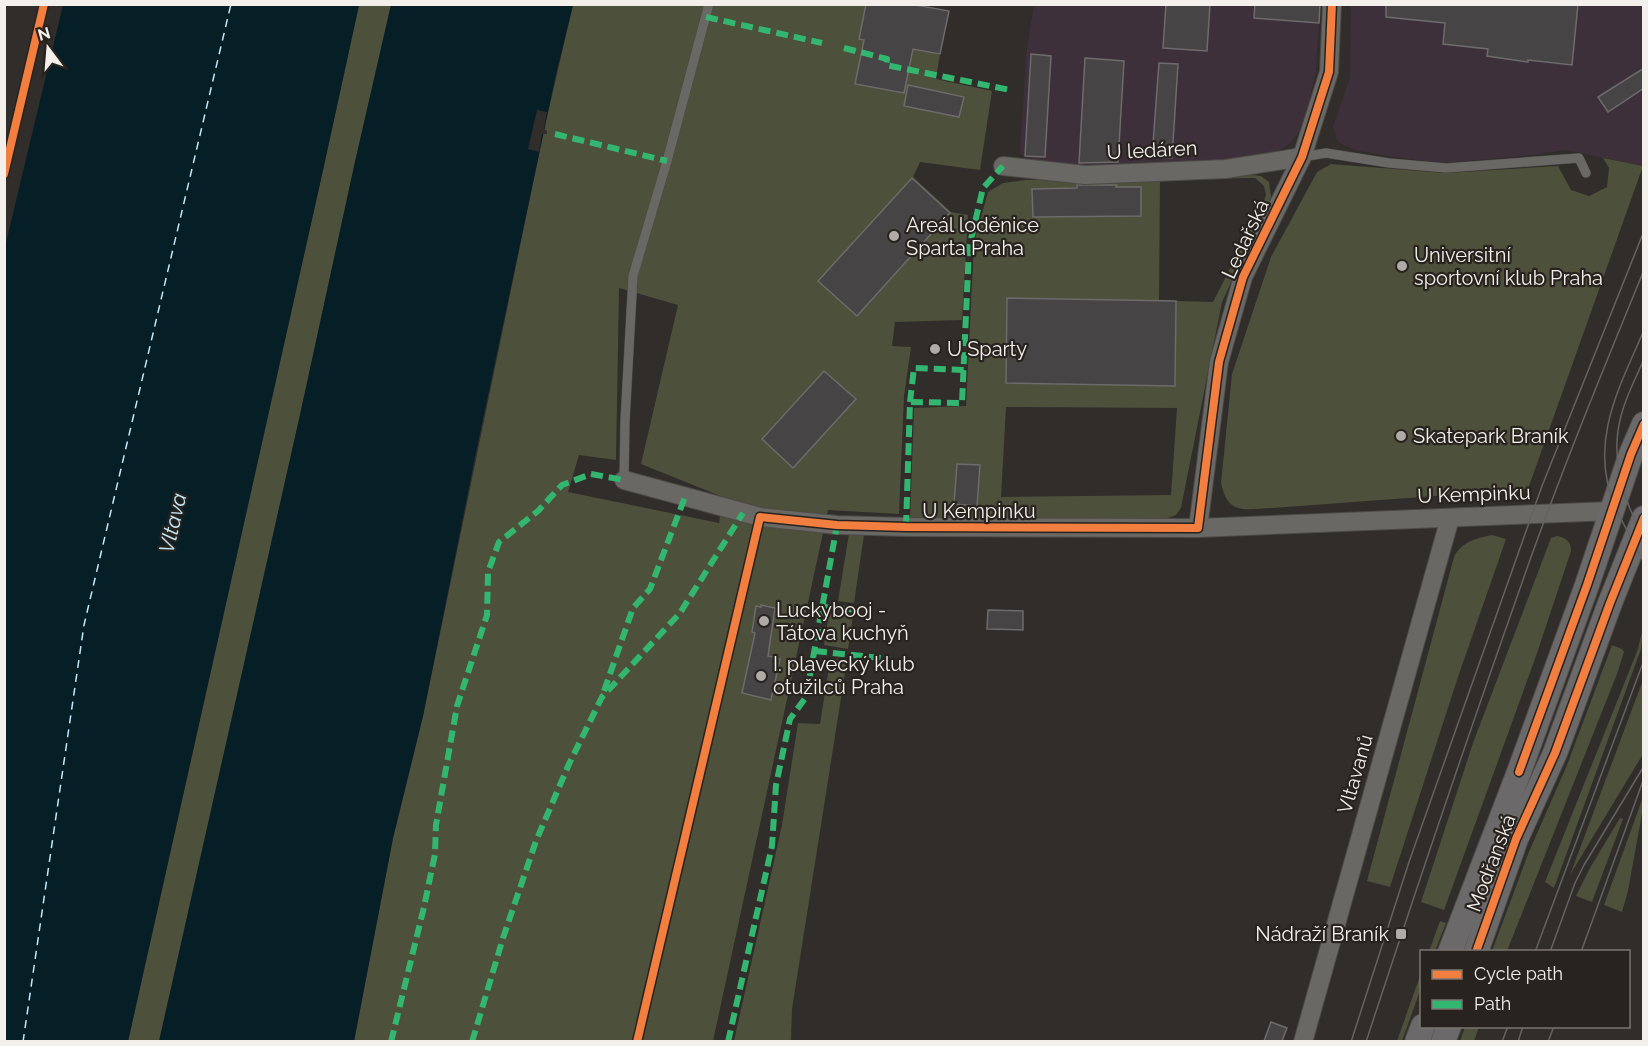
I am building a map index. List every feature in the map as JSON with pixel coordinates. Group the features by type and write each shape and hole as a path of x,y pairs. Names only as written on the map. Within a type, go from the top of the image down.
{"main road":[{"name":"Modřanská","path":"1450,950 1512,778 1587,585 1644,423"},
{"path":"1612,511 1644,509"},
{"name":"Modřanská","path":"1476,950 1516,839 1548,771 1644,518"}],"street":[{"name":"Ledařská","path":"1198,528 1219,362 1243,277 1302,157 1329,72 1332,4"},
{"name":"U ledáren","path":"1003,166 1085,175 1226,169 1302,157"},
{"name":"U Kempinku","path":"624,480 760,517 837,525 1198,528 1612,511"},
{"name":"Vltavanů","path":"1303,1041 1450,518"}],"lane":[{"path":"624,480 633,276 668,161 709,4"},
{"path":"1302,157 1326,153 1389,163 1446,168 1579,158 1586,173"},
{"path":"1459,927 1460,898 1464,887"}],"shaded area":[{"path":"1034,5 1320,5 1316,71 1303,127 1290,143 1269,159 1114,168 1036,163 1020,154 1026,54"},
{"path":"1351,5 1643,5 1643,166 1566,150 1442,163 1351,149 1337,141 1333,127 1350,77"}],"green space":[{"path":"359,5 391,5 159,1041 128,1042 323,170"},
{"path":"573,5 866,5 859,39 940,54 936,79 992,91 980,170 920,162 913,177 951,212 968,215 962,320 895,322 892,346 911,347 904,396 899,514 828,510 713,1041 354,1042 393,838 423,716 544,130","holes":["912,178 950,213 857,316 818,281","619,288 678,305 641,464 723,497 719,523 568,492 579,455 616,460","824,371 855,400 794,467 762,439","756,606 775,609 771,636 752,632","751,653 771,700 742,693"]},
{"path":"1603,158 1643,166 1528,489 1254,509 1239,508 1228,501 1221,483 1232,374 1271,257 1317,172 1331,164 1445,173 1558,166 1571,190 1589,196 1607,187 1609,168"},
{"path":"1243,174 1261,176 1269,182 1271,197 1222,302 1181,508 1176,515 1163,520 910,519 914,408 966,406 974,243 988,192 1003,183 1025,180 1141,180","holes":["1255,178 1264,186 1266,195 1213,302 1176,301 1175,386 1006,383 1007,299 1159,301 1160,179","1140,187 1141,216 1033,217 1033,189","1006,407 1177,408 1171,495 1001,497","957,464 980,465 977,506 954,504"]},
{"path":"849,534 864,535 854,603 838,601"},
{"path":"1492,535 1506,539 1458,677 1390,887 1367,881 1454,557 1465,544"},
{"path":"1557,536 1567,540 1571,551 1535,659 1444,910 1421,902 1473,743 1551,538"},
{"path":"829,613 853,616 848,649 824,645"},
{"path":"1643,628 1641,649 1554,888 1545,882 1638,649"},
{"path":"1612,645 1622,649 1624,652 1617,674 1507,950 1492,950 1528,854 1567,765"},
{"path":"834,659 847,660 792,1009 791,1041 734,1041 782,825 798,723 820,724 829,667"},
{"path":"1643,680 1643,754 1570,875"},
{"path":"1643,797 1628,891 1622,912 1604,905"},
{"path":"1620,818 1623,819 1592,902 1576,896 1590,868"},
{"path":"1440,921 1446,923 1435,950 1429,950"},
{"path":"1420,976 1420,991 1402,1041 1397,1041"},
{"path":"1465,1028 1479,1028 1474,1041 1460,1041"}],"water":[{"name":"Vltava","path":"63,5 359,5 128,1041 5,1041 4,251"},
{"path":"391,5 573,5 556,74 477,447 423,716 393,838 354,1041 159,1042 355,162"}],"pier":[{"path":"537,110 547,112 544,129 547,134 542,134 539,152 528,149"}],"building":[{"path":"866,4 910,4 949,11 940,54 913,49 904,93 855,84 864,40 859,39"},
{"path":"1166,4 1210,4 1207,51 1163,48"},
{"path":"1255,4 1320,4 1319,23 1254,18"},
{"path":"1386,4 1578,4 1572,65 1487,56 1488,49 1443,44 1445,23 1386,17"},
{"path":"1031,54 1051,56 1045,157 1025,156"},
{"path":"1085,58 1124,61 1118,162 1079,163"},
{"path":"1159,63 1178,64 1172,158 1152,157"},
{"path":"1644,68 1644,88 1608,112 1598,97"},
{"path":"908,85 964,97 959,117 904,106"},
{"path":"912,178 950,213 857,316 818,281"},
{"path":"1077,185 1141,187 1141,216 1033,217 1032,189 1077,188"},
{"path":"1007,298 1176,301 1175,386 1006,383"},
{"path":"824,371 856,399 793,468 762,439"},
{"path":"957,464 980,465 977,506 954,504"},
{"path":"761,605 775,608 768,656 780,659 771,700 742,693 755,633 752,632 756,606 761,607"},
{"path":"988,610 1023,611 1023,630 987,629"},
{"path":"1271,1022 1287,1028 1282,1041 1264,1041"}],"ferry route":[{"path":"23,1042 84,625 231,4"}],"tram line":[{"path":"1351,1042 1409,862 1542,486 1644,231"},
{"path":"1366,1042 1531,557 1644,270"},
{"path":"1644,330 1625,373 1610,416 1605,460 1607,483 1615,506 1644,563"},
{"path":"1644,359 1623,409 1617,447 1624,493 1644,536"},
{"path":"1536,950 1644,660"},
{"path":"1551,950 1575,883 1584,865 1644,766"},
{"path":"1582,950 1644,778"},
{"path":"1502,1042 1507,1028"},
{"path":"1518,1042 1522,1028"},
{"path":"1548,1042 1553,1028"}],"marked path":[{"path":"706,17 822,43"},
{"path":"844,48 887,59 886,65 1010,90"},
{"path":"555,134 667,161"},
{"path":"906,527 910,402 962,403 969,248 983,188 1003,166"},
{"path":"910,402 914,368 964,370"},
{"path":"391,1042 435,854 436,825 457,706 487,615 488,572 499,542 538,511 562,485 591,474 624,480"},
{"path":"604,691 633,608 650,589 685,497"},
{"path":"472,1042 503,938 536,841 569,764 602,697 680,613 743,513"},
{"path":"728,1042 772,846 776,785 790,719 806,697 837,525"},
{"path":"823,607 859,610"},
{"path":"815,651 890,659"}],"cycle path":[{"path":"4,174 44,4"},
{"path":"637,1042 760,517 837,525 906,527 1198,528 1219,362 1243,277 1302,157 1329,72 1332,4"},
{"path":"1519,772 1587,585 1631,454 1644,424"},
{"path":"1477,950 1516,839 1555,753 1644,518"}],"place":[{"name":"Areál loděnice Sparta Praha","path":"894,236"},
{"name":"Universitní sportovní klub Praha","path":"1402,266"},
{"name":"U Sparty","path":"935,349"},
{"name":"Skatepark Braník","path":"1401,436"},
{"name":"Luckybooj - Tátova kuchyň","path":"764,621"},
{"name":"I. plavecký klub otužilců Praha","path":"761,676"},
{"name":"Nádraží Braník","path":"1401,934"}]}
